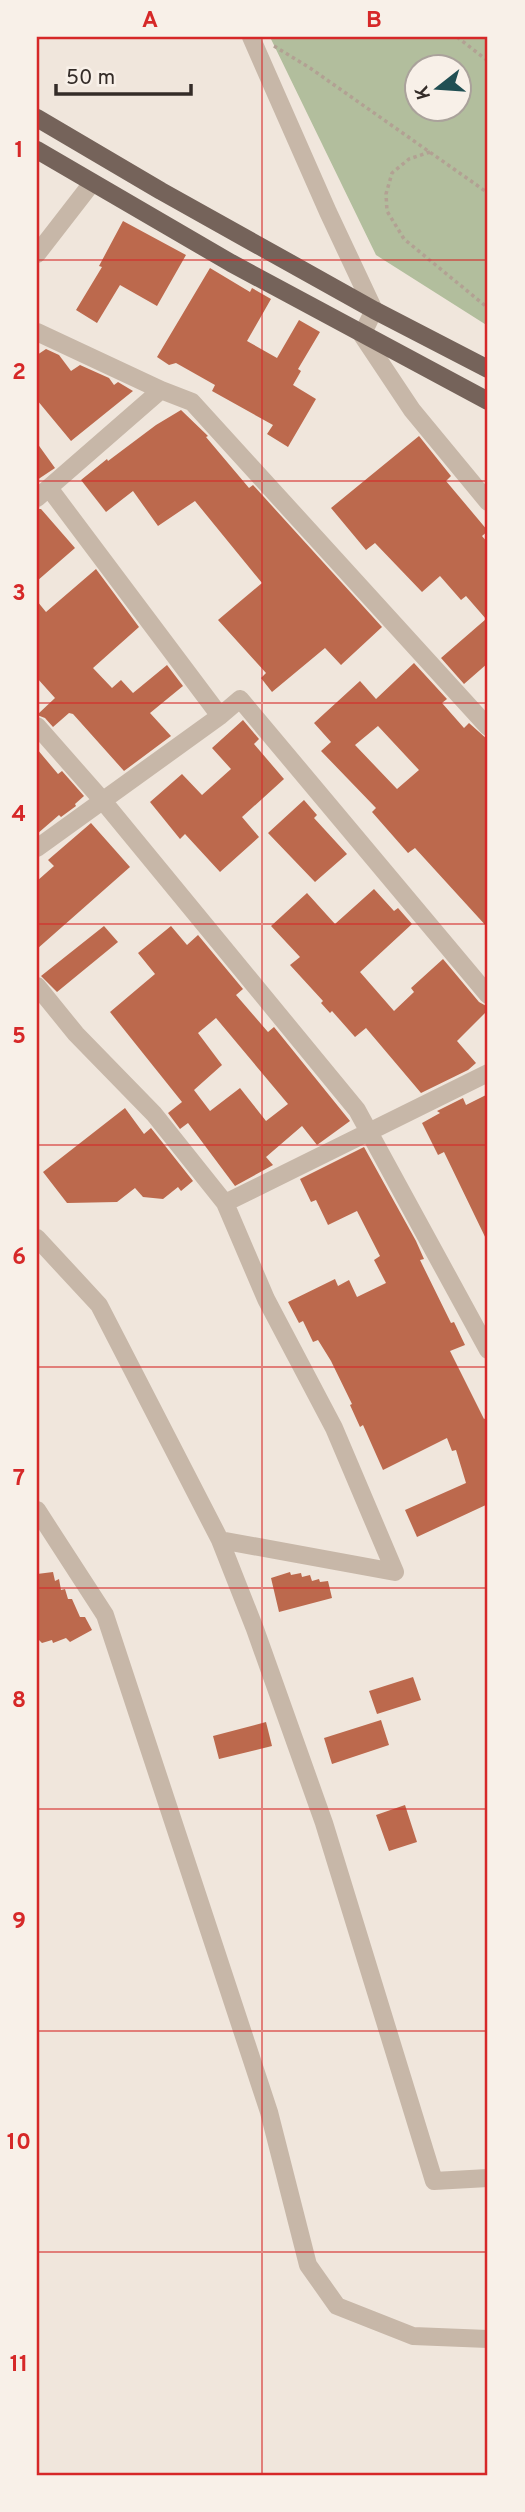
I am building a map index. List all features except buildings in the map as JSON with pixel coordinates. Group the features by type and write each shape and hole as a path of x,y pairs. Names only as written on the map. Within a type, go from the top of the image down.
{"main road":[{"path":"37,118 374,310 488,369"},
{"path":"37,150 231,263 488,401"}],"street":[{"path":"251,37 374,310 362,335 412,410 488,502"},
{"path":"37,254 92,183"},
{"path":"37,332 192,402 488,727"},
{"path":"161,390 43,493 220,716"},
{"path":"37,848 240,699 488,995"},
{"path":"37,726 103,801 358,1110 368,1133 488,1350"},
{"path":"37,986 76,1034 154,1114 225,1203 266,1299 334,1428 395,1572 220,1540"},
{"path":"225,1203 488,1073"},
{"path":"37,1238 99,1305 220,1540 324,1823 434,2181 488,2178"},
{"path":"37,1510 105,1615 269,2112 308,2265 337,2306 413,2336 488,2339"}],"path":[{"path":"457,37 488,61"},
{"path":"269,43 310,68 488,193"},
{"path":"430,152 409,159 392,173 386,194 387,211 404,239 488,308"},
{"path":"480,188 488,188"}],"green space":[{"path":"270,37 488,37 488,326 376,255"}]}
